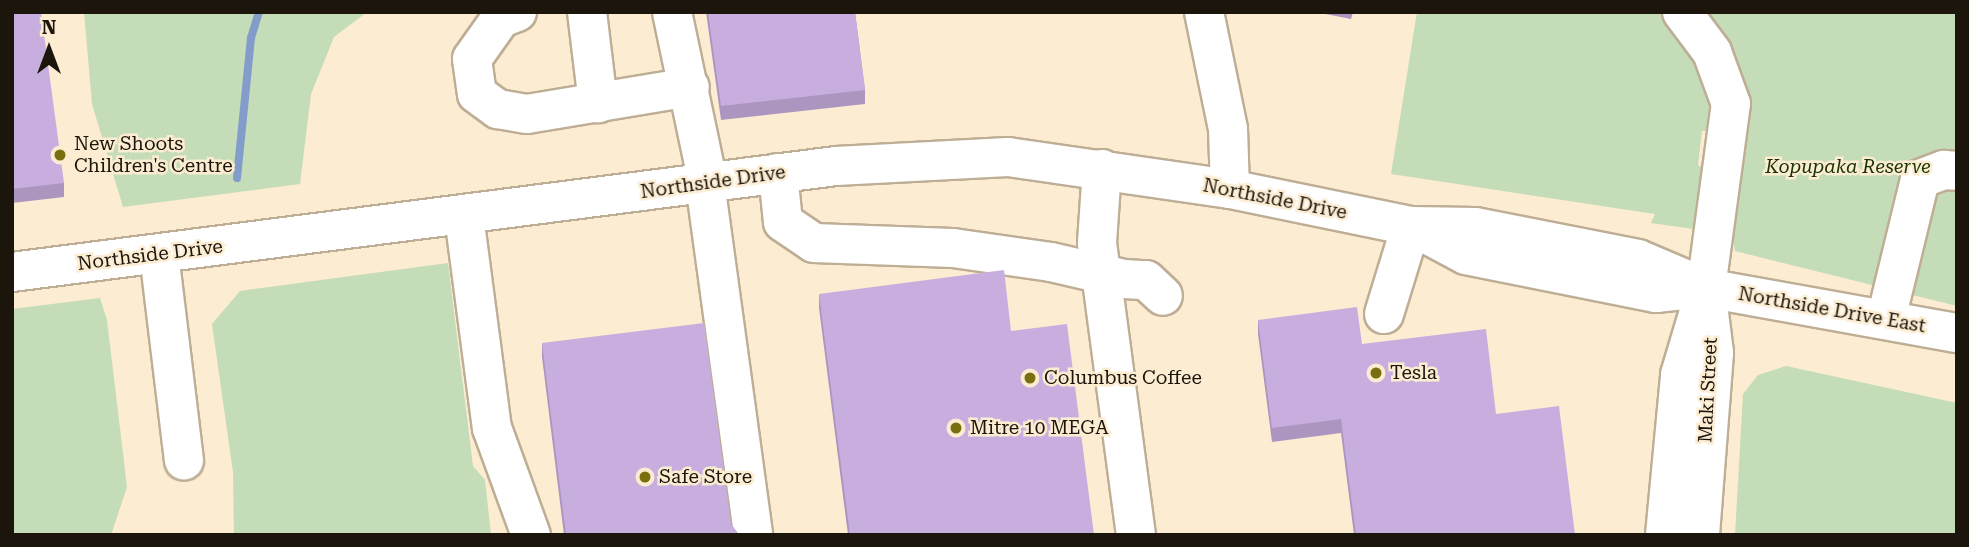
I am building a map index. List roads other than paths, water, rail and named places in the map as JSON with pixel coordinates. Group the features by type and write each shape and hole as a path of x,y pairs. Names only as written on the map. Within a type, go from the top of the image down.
{"street":[{"path":"517,12 501,18 472,59 477,94 498,109 527,114 690,87"},
{"path":"587,12 598,103"},
{"path":"672,12 690,87 707,183 753,535"},
{"path":"1204,12 1228,130 1230,189"},
{"path":"1682,12 1712,52 1731,104 1706,288"},
{"name":"Northside Drive","path":"12,272 464,216 778,173 957,157 1008,157 1230,189 1411,226 1475,227 1638,259 1706,288"},
{"path":"1102,169 1097,243 1136,535"},
{"path":"1886,320 1920,179 1944,170 1957,171"},
{"path":"778,173 783,222 814,243 953,248 1146,280 1163,296"},
{"path":"464,216 492,428 531,535"},
{"path":"1384,314 1411,226"},
{"path":"159,254 184,460"},
{"name":"Northside Drive East","path":"1706,288 1957,333"},
{"name":"Maki Street","path":"1665,535 1679,375 1706,288"},
{"name":"Maki Street","path":"1700,535 1714,353 1706,288"}],"waterway":[{"path":"237,178 251,38 259,12"}],"place":[{"name":"New Shoots Children's Centre","path":"60,155"},
{"name":"Tesla","path":"1376,373"},
{"name":"Columbus Coffee","path":"1030,378"},
{"name":"Mitre 10 MEGA","path":"956,428"},
{"name":"Safe Store","path":"645,477"}],"park label":[{"name":"Kopupaka Reserve","path":"1848,167"}]}
